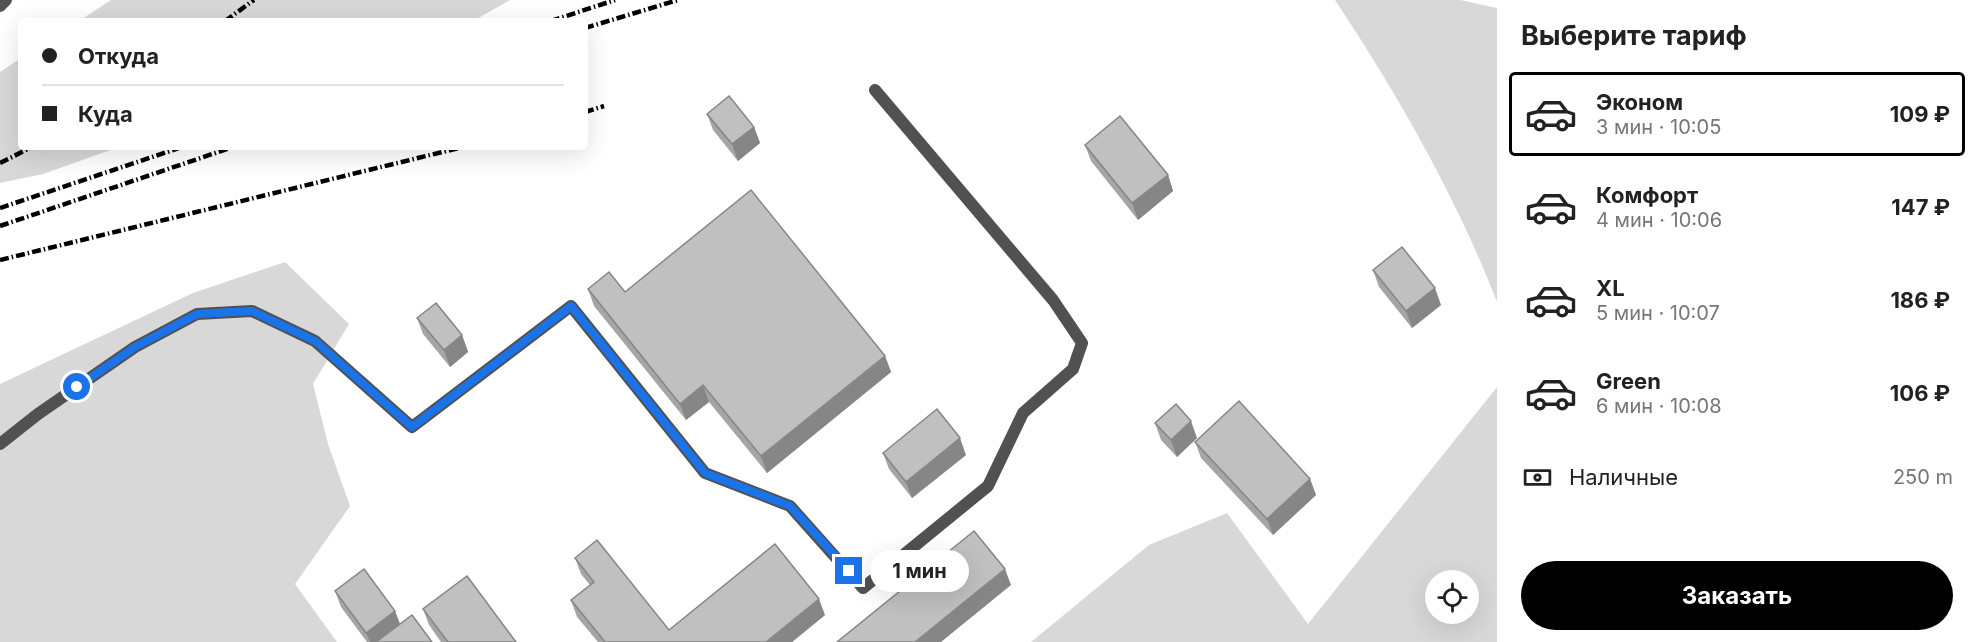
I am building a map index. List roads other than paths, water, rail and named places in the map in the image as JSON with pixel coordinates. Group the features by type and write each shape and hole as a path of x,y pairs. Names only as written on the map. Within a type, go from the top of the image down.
{"street":[{"path":"0,6 6,0"},
{"path":"0,444 38,414 135,347 197,314 252,311 315,341 412,427 571,306 705,473 790,506 863,588 988,486 1023,413 1073,369 1082,343 1053,300 875,90"}],"railway":[{"path":"229,18 254,0"},
{"path":"560,18 615,0"},
{"path":"588,27 678,0"},
{"path":"588,111 604,106"},
{"path":"0,163 26,150"},
{"path":"0,208 173,150"},
{"path":"0,226 224,150"},
{"path":"0,260 451,150"}]}
